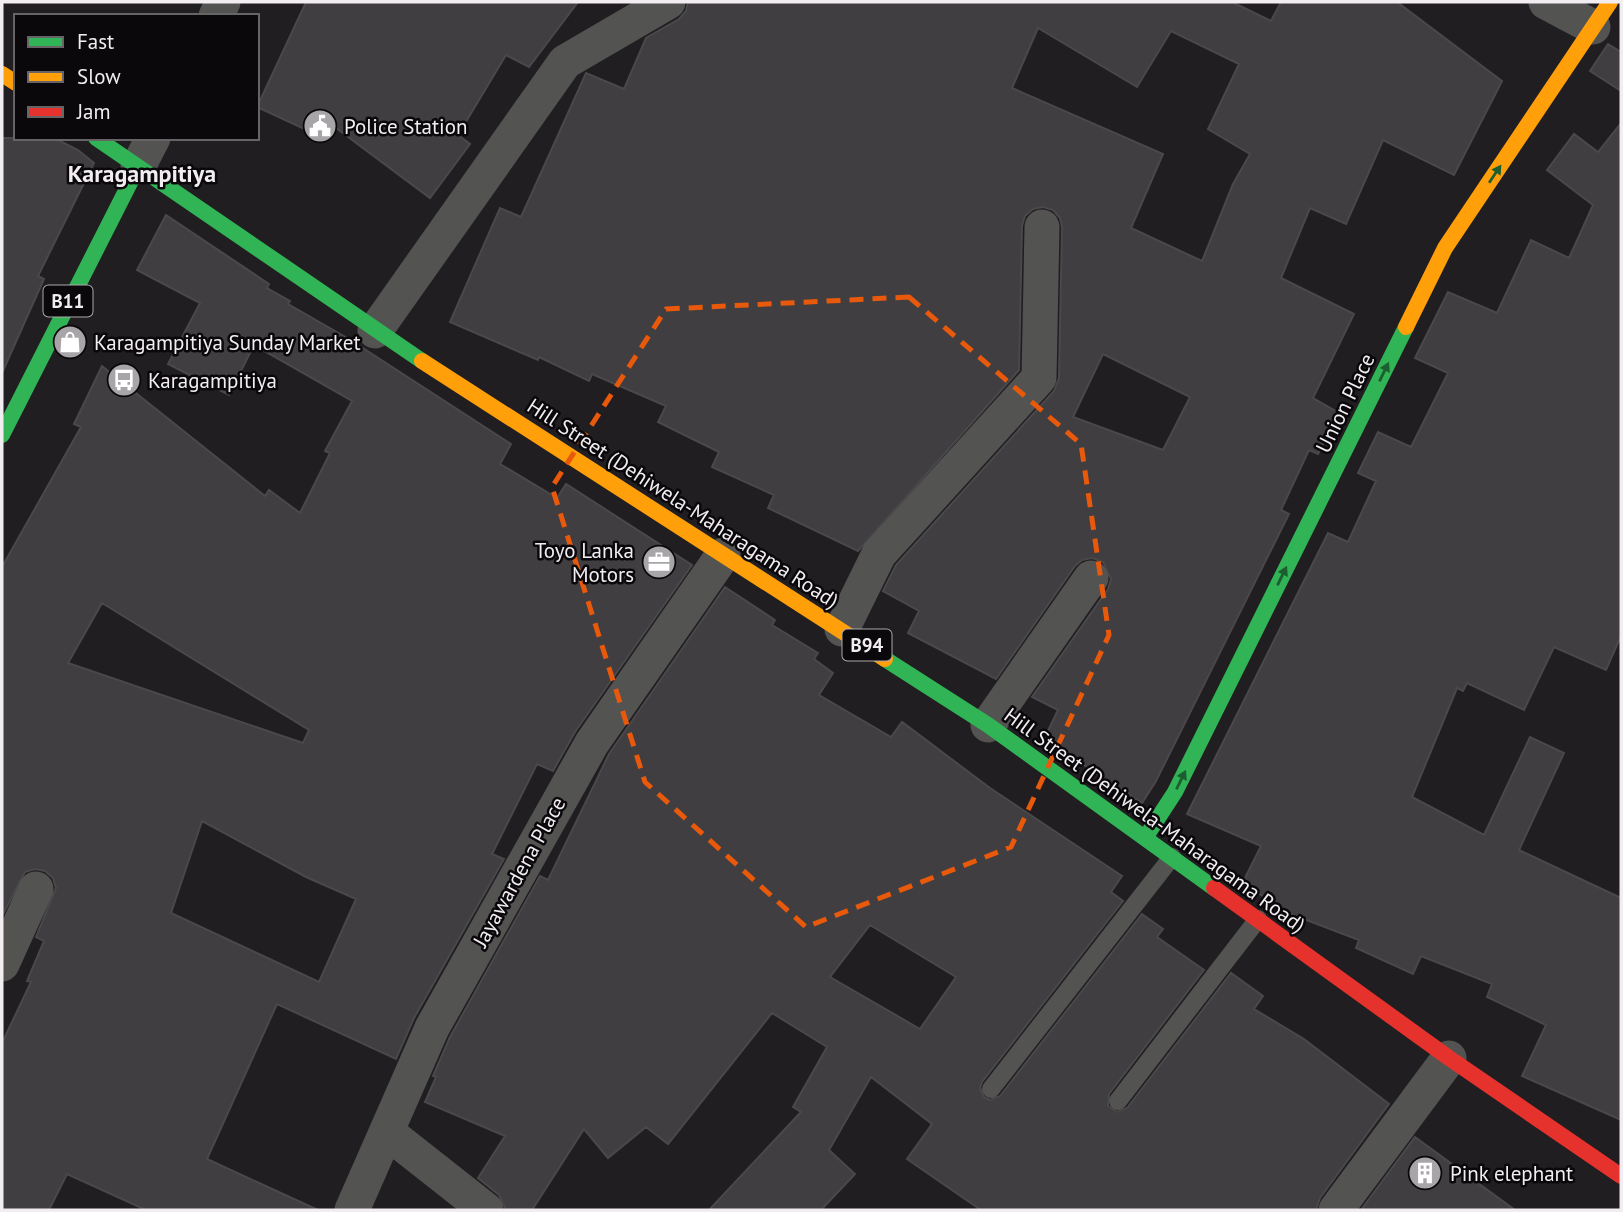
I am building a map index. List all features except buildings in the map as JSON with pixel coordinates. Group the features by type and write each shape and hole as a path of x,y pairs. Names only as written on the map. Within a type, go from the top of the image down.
{"main road":[{"name":"Union Place","path":"1145,838 1175,792 1446,248 1601,14"},
{"name":"Hill Street (Dehiwela-Maharagama Road)","path":"103,140 145,153 375,331 988,725 1449,1058 1621,1176"},
{"name":"B11","path":"2,435 145,153"}],"street":[{"path":"375,331 565,62 668,2"},
{"path":"1546,2 1601,14"},
{"path":"842,629 879,554 1039,378 1042,227"},
{"name":"Jayawardena Place","path":"352,1210 432,1028 592,743 723,555"},
{"path":"988,725 1091,578"},
{"path":"2,964 36,889"},
{"path":"1336,1210 1449,1058"},
{"path":"387,1132 486,1210"}],"lane":[{"path":"990,1089 1172,857"},
{"path":"1118,1101 1258,919"}],"highlighted area":[{"path":"909,297 1081,444 1109,635 1011,847 806,927 645,782 552,487 666,309"}],"traffic: fast":[{"path":"99,140 422,361"},
{"path":"2,435 138,167"},
{"path":"1145,838 1175,792 1406,327"},
{"path":"885,659 988,725 1214,888"}],"traffic: slow":[{"path":"1406,327 1445,248 1610,2"},
{"path":"2,74 14,82"},
{"path":"422,361 885,659"}],"traffic: jam":[{"path":"1214,888 1449,1058 1621,1176"}],"place":[{"name":"Police Station","path":"320,126"},
{"name":"Karagampitiya Sunday Market","path":"70,342"},
{"name":"Karagampitiya","path":"124,380"},
{"name":"Toyo Lanka Motors","path":"659,562"},
{"name":"Pink elephant","path":"1425,1173"}],"district":[{"name":"Karagampitiya","path":"142,173"}]}
